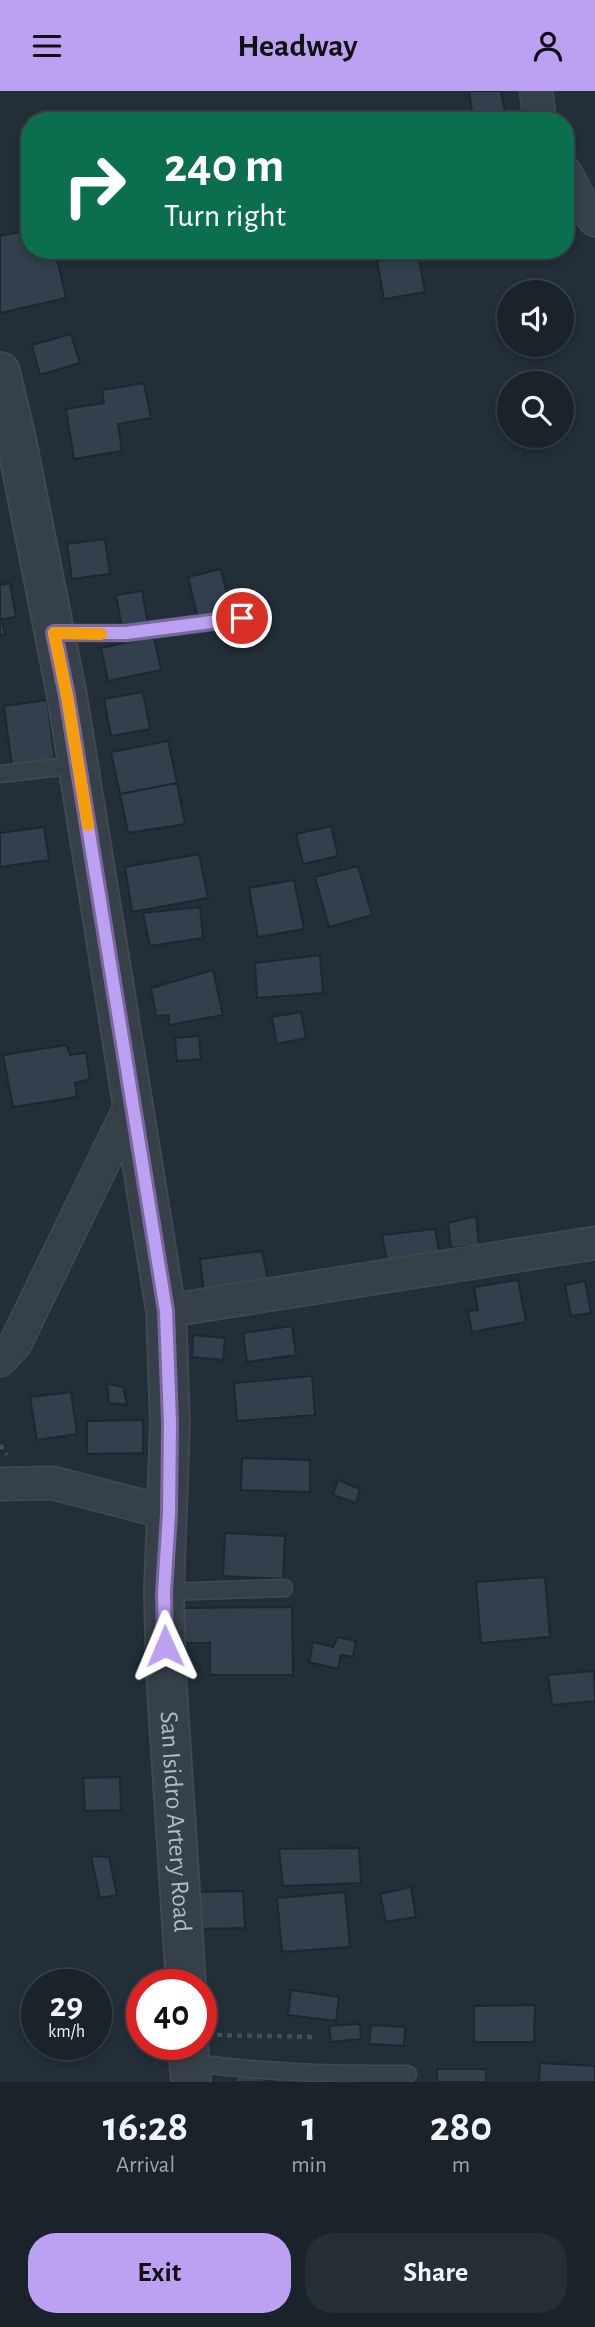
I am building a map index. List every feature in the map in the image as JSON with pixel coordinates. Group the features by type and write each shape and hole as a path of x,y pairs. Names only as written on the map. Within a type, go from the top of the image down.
{"street":[{"path":"536,91 539,112"},
{"path":"574,189 595,220"},
{"name":"San Isidro Artery Road","path":"0,372 8,441 54,633 78,765 166,1311 170,1423 169,1513 164,1593 166,1673 185,1969"},
{"path":"0,1360 15,1344 132,1103"},
{"path":"166,1311 595,1244"},
{"path":"0,1484 53,1483 169,1513"}],"lane":[{"path":"54,633 126,633 242,618"},
{"path":"0,774 78,765"},
{"path":"164,1593 284,1588"},
{"path":"207,2060 230,2068 319,2075 408,2074"}],"path":[{"path":"217,2053 314,2037"}],"building":[{"path":"469,91 501,91 505,112 472,112"},
{"path":"21,232 21,259 57,259 66,298 0,313 0,236"},
{"path":"419,259 425,292 384,299 377,261"},
{"path":"71,334 80,363 40,375 32,345"},
{"path":"144,383 151,418 118,424 122,451 74,459 66,409 104,403 102,390"},
{"path":"105,539 110,574 72,579 67,544"},
{"path":"221,569 231,611 198,619 188,577"},
{"path":"10,583 16,617 2,619 5,635 0,635 0,585"},
{"path":"142,591 148,623 122,628 116,595"},
{"path":"154,637 161,670 108,681 101,648"},
{"path":"143,692 150,729 111,736 104,699"},
{"path":"47,700 55,760 12,766 4,706"},
{"path":"168,741 177,783 120,794 111,752"},
{"path":"177,783 185,824 128,833 120,794"},
{"path":"331,826 338,856 303,864 296,834"},
{"path":"44,827 49,860 0,867 0,833"},
{"path":"199,854 208,898 132,912 125,867"},
{"path":"358,866 372,915 329,927 315,877"},
{"path":"294,880 304,929 258,937 249,888"},
{"path":"200,907 203,938 150,946 143,913"},
{"path":"320,955 323,993 257,998 255,963"},
{"path":"213,970 223,1015 169,1025 169,1015 156,1016 151,988"},
{"path":"301,1012 306,1038 277,1044 272,1017"},
{"path":"199,1036 201,1059 177,1061 175,1038"},
{"path":"66,1045 70,1055 86,1053 90,1079 75,1083 77,1097 13,1107 3,1055"},
{"path":"476,1216 479,1245 451,1248 448,1223"},
{"path":"435,1229 440,1256 387,1261 382,1235"},
{"path":"262,1251 269,1285 204,1293 200,1259"},
{"path":"518,1280 526,1322 472,1332 468,1311 478,1310 474,1287"},
{"path":"585,1281 591,1313 571,1316 565,1285"},
{"path":"292,1326 296,1355 247,1362 243,1333"},
{"path":"193,1335 225,1338 223,1360 192,1357"},
{"path":"312,1376 315,1415 237,1421 234,1383"},
{"path":"107,1384 123,1387 127,1405 109,1403"},
{"path":"71,1392 77,1434 37,1440 30,1397"},
{"path":"143,1420 143,1453 87,1454 87,1421"},
{"path":"242,1458 310,1460 310,1492 241,1490"},
{"path":"338,1480 360,1489 356,1503 333,1495"},
{"path":"225,1533 285,1536 283,1579 223,1576"},
{"path":"545,1577 550,1637 481,1643 476,1582"},
{"path":"292,1607 293,1675 210,1675 210,1643 183,1643 183,1608"},
{"path":"338,1637 356,1641 353,1657 341,1655 338,1669 309,1662 313,1642 333,1647"},
{"path":"594,1671 595,1701 552,1705 548,1675"},
{"path":"120,1777 121,1810 85,1811 83,1778"},
{"path":"359,1848 361,1883 283,1886 279,1849"},
{"path":"91,1856 109,1857 117,1895 100,1898"},
{"path":"411,1887 416,1917 386,1922 380,1894"},
{"path":"243,1891 245,1928 199,1929 197,1892"},
{"path":"345,1892 350,1947 282,1952 277,1898"},
{"path":"291,1990 339,1997 336,2021 288,2015"},
{"path":"535,2005 534,2042 474,2042 474,2006"},
{"path":"360,2024 361,2039 331,2042 329,2026"},
{"path":"371,2025 405,2027 404,2046 369,2044"},
{"path":"540,2063 595,2066 595,2082 539,2082"},
{"path":"437,2069 486,2069 486,2082 437,2082"},
{"path":"236,2074 277,2082 235,2082"}],"slow traffic":[{"path":"88,825 54,633 101,634"}],"route":[{"path":"165,1646 164,1593 169,1513 170,1423 166,1311 67,696 54,633 126,633 242,618"}]}
